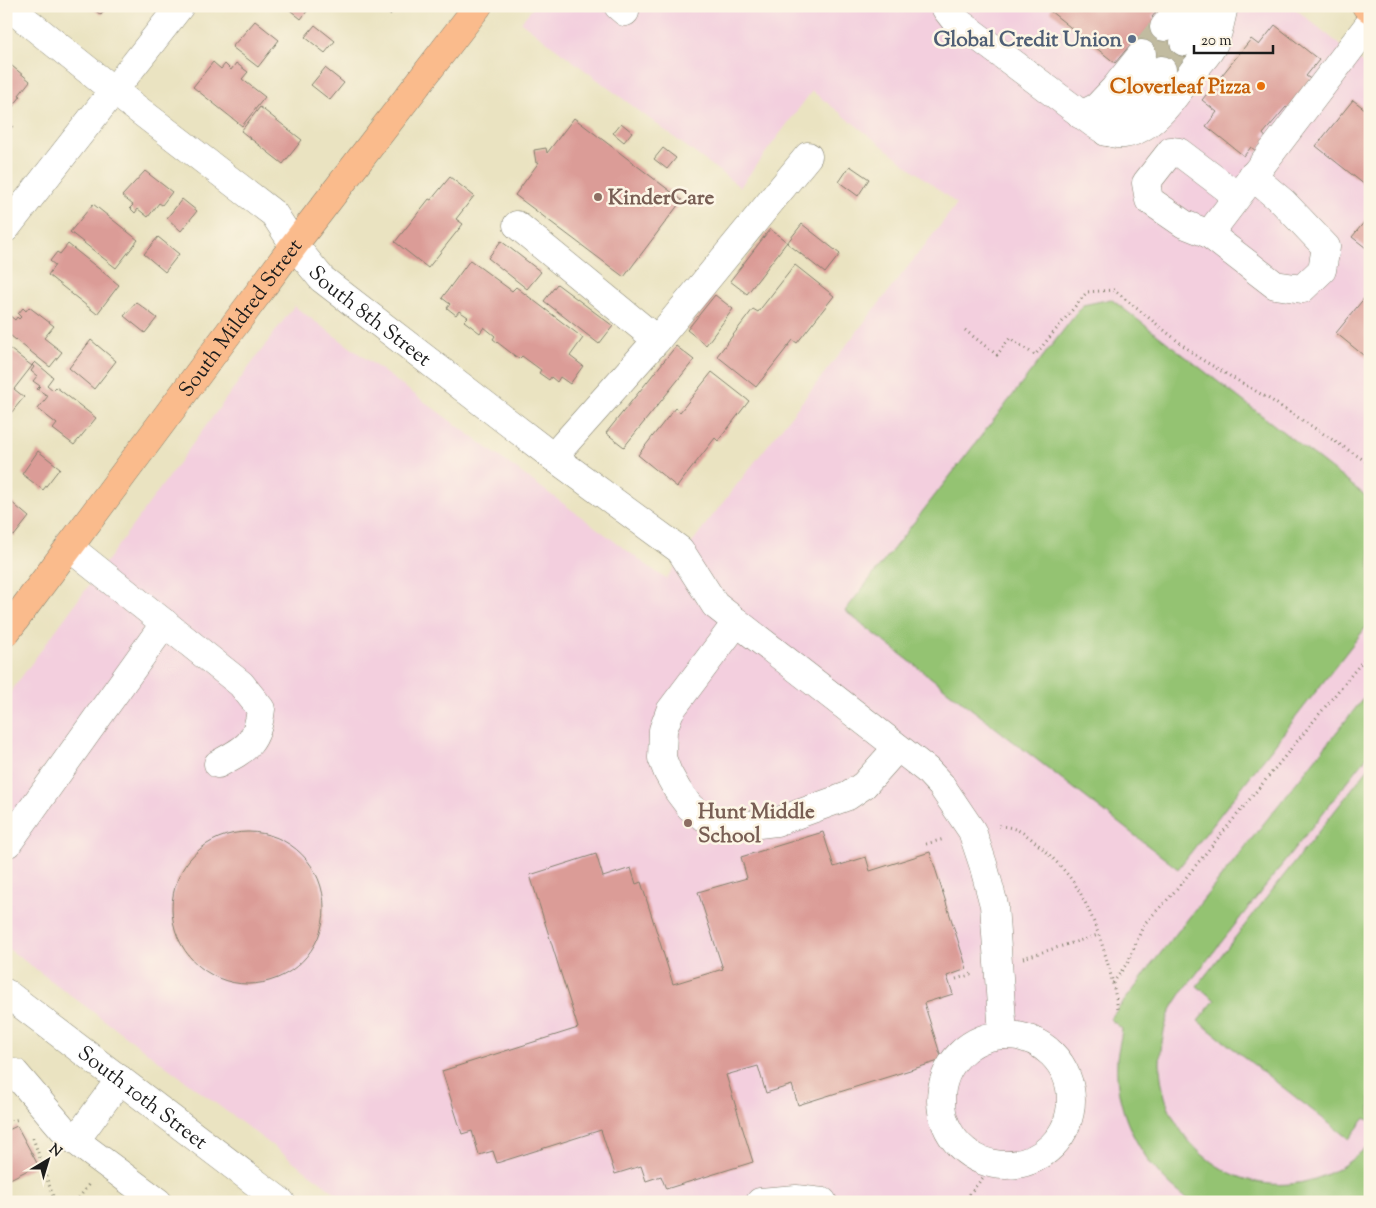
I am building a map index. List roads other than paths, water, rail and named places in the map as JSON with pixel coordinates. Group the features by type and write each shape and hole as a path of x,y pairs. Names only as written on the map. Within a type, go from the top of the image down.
{"main road":[{"name":"South Mildred Street","path":"6,632 294,245 478,6"},
{"path":"1366,6 1370,9"}],"street":[{"name":"South 8th Street","path":"8,6 274,214 294,245 322,279 554,457 680,550 715,605 736,622"},
{"path":"6,228 180,6"},
{"path":"946,6 946,9 953,18 1094,124 1122,135 1138,131 1157,116 1213,45 1218,34 1224,6"},
{"path":"1174,35 1181,6"},
{"path":"1174,35 1198,6"},
{"path":"1174,35 1212,6"},
{"path":"1209,234 1370,23"},
{"path":"1094,124 1097,107 1114,89 1152,62"},
{"path":"1171,151 1179,152 1245,186 1283,202 1326,247 1322,270 1302,289 1275,285 1209,234 1184,224 1149,200 1146,183 1171,151"},
{"path":"554,457 657,340 808,156"},
{"path":"517,225 657,340"},
{"path":"69,547 241,684 261,709 259,727 247,747 218,764"},
{"path":"897,748 864,785 848,796 776,822 750,825 723,824 702,816 690,807 668,773 662,758 663,730 670,711 736,622 927,770 941,785 972,831 994,905 1003,1035"},
{"path":"8,843 165,623"},
{"name":"South 10th Street","path":"6,993 281,1202"},
{"path":"1003,1035 1018,1036 1033,1042 1047,1050 1058,1061 1066,1074 1071,1105 1068,1120 1061,1135 1052,1147 1025,1163 1010,1165 994,1164 979,1159 954,1140 946,1126 941,1096 948,1073 961,1054 987,1038 1003,1035"},
{"path":"6,1076 15,1073 69,1136 158,1202"},
{"path":"76,1140 120,1079"},
{"path":"760,1202 796,1200 823,1202"}],"tunnel":[{"path":"1142,54 1164,27"},
{"path":"1162,70 1184,42"}],"place":[{"name":"Global Credit Union","path":"1132,39"},
{"name":"Cloverleaf Pizza","path":"1261,86"},
{"name":"KinderCare","path":"598,197"},
{"name":"Hunt Middle School","path":"688,823"}]}
